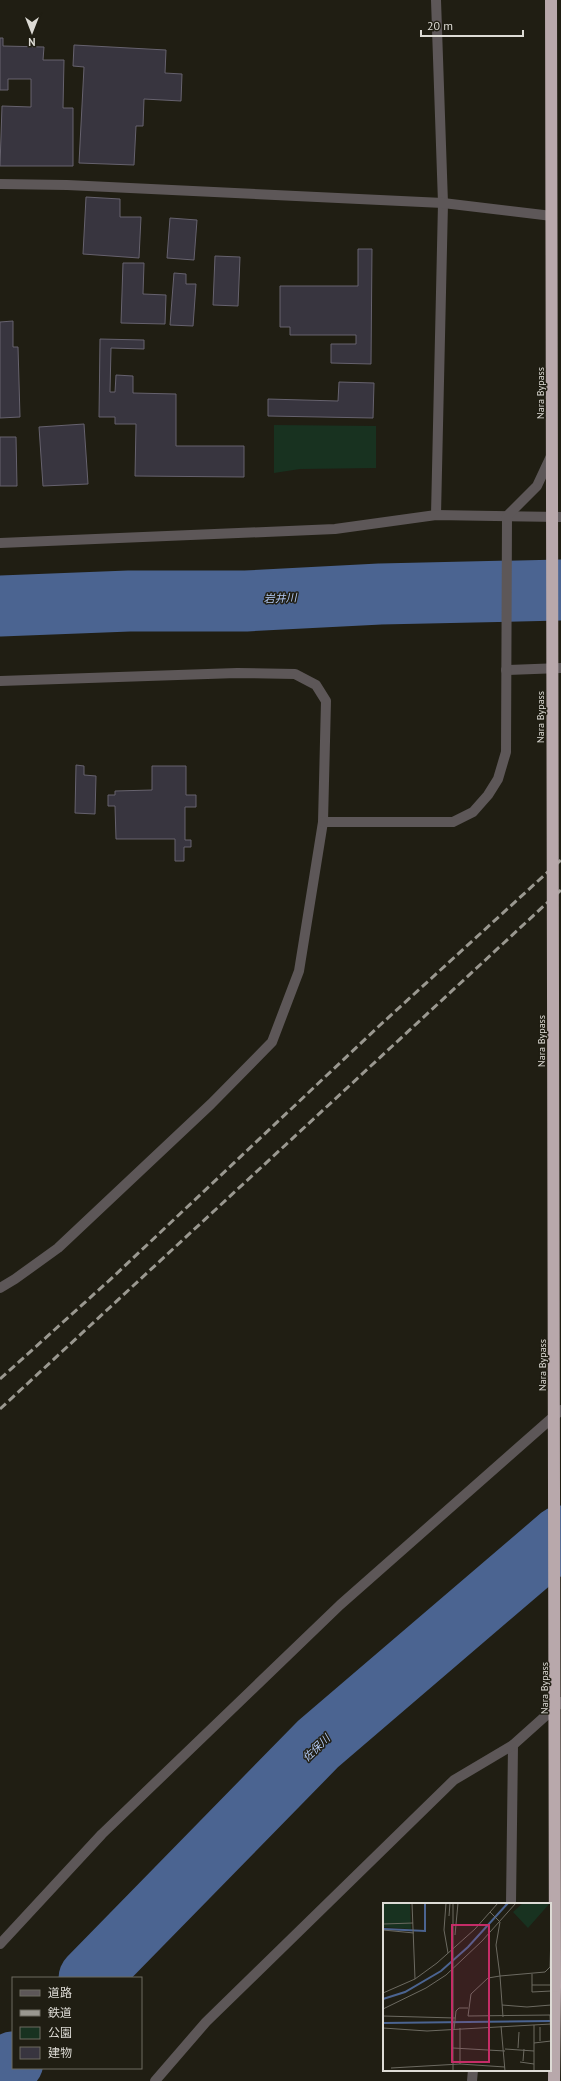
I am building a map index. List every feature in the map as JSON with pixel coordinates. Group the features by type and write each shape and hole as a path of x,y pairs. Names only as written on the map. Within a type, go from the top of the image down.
{"highway":[{"name":"Nara Bypass","path":"551,0 554,2081"}],"street":[{"path":"436,0 443,203 436,515"},
{"path":"323,822 453,822 473,812 488,795 498,779 506,752 506,670 508,648 507,516 537,486 551,456 554,0"},
{"path":"0,184 66,185 443,203 552,216"},
{"path":"0,543 335,529 436,515 561,517"},
{"path":"506,670 561,668"},
{"path":"0,681 237,673 295,674 316,685 326,701 323,822 299,971 272,1042 211,1104 58,1248 0,1288"},
{"path":"0,1944 102,1834 340,1604 561,1410"},
{"path":"155,2081 206,2022 454,1780 513,1745 561,1702"},
{"path":"511,1903 513,1745"},
{"path":"472,2081 473,2071"}],"green space":[{"path":"274,425 376,426 376,468 300,469 274,473"}],"building":[{"path":"0,38 3,38 3,46 44,47 43,60 64,60 63,108 73,108 73,166 0,166 2,106 31,107 31,79 8,79 8,90 0,90"},
{"path":"74,45 166,50 165,73 182,74 181,101 144,99 143,126 136,126 134,165 79,163 84,67 73,66"},
{"path":"86,197 120,199 120,217 141,217 139,258 83,254"},
{"path":"170,218 197,220 194,260 167,258"},
{"path":"358,249 372,249 371,364 331,363 331,344 356,344 356,335 290,335 290,327 280,327 280,286 358,286"},
{"path":"215,256 240,257 238,306 213,305"},
{"path":"123,263 144,263 143,294 166,295 165,324 121,323"},
{"path":"174,273 186,274 186,284 196,284 193,326 170,325"},
{"path":"13,321 13,347 18,347 20,417 0,418 0,322"},
{"path":"100,339 144,340 144,349 111,348 110,392 115,392 116,375 133,376 133,393 176,394 176,446 244,446 244,477 135,476 136,424 115,424 115,417 99,417"},
{"path":"339,382 374,383 373,418 268,416 268,399 338,401"},
{"path":"84,424 88,484 43,486 39,427"},
{"path":"0,437 16,437 17,486 0,486"},
{"path":"76,765 84,766 84,775 96,776 95,814 75,813"},
{"path":"152,766 186,766 186,795 196,795 196,807 185,807 185,840 191,840 191,847 184,847 184,861 175,861 175,839 116,839 115,806 108,806 108,795 115,795 115,791 152,790"}],"waterway":[{"name":"岩井川","path":"0,606 129,601 246,601 380,594 561,590"},
{"name":"佐保川","path":"90,1977 318,1744 561,1536"},
{"name":"佐保川","path":"0,2077 12,2063"}],"railway":[{"path":"0,1379 113,1277 378,1027 561,860"},
{"path":"0,1409 561,890"}]}
